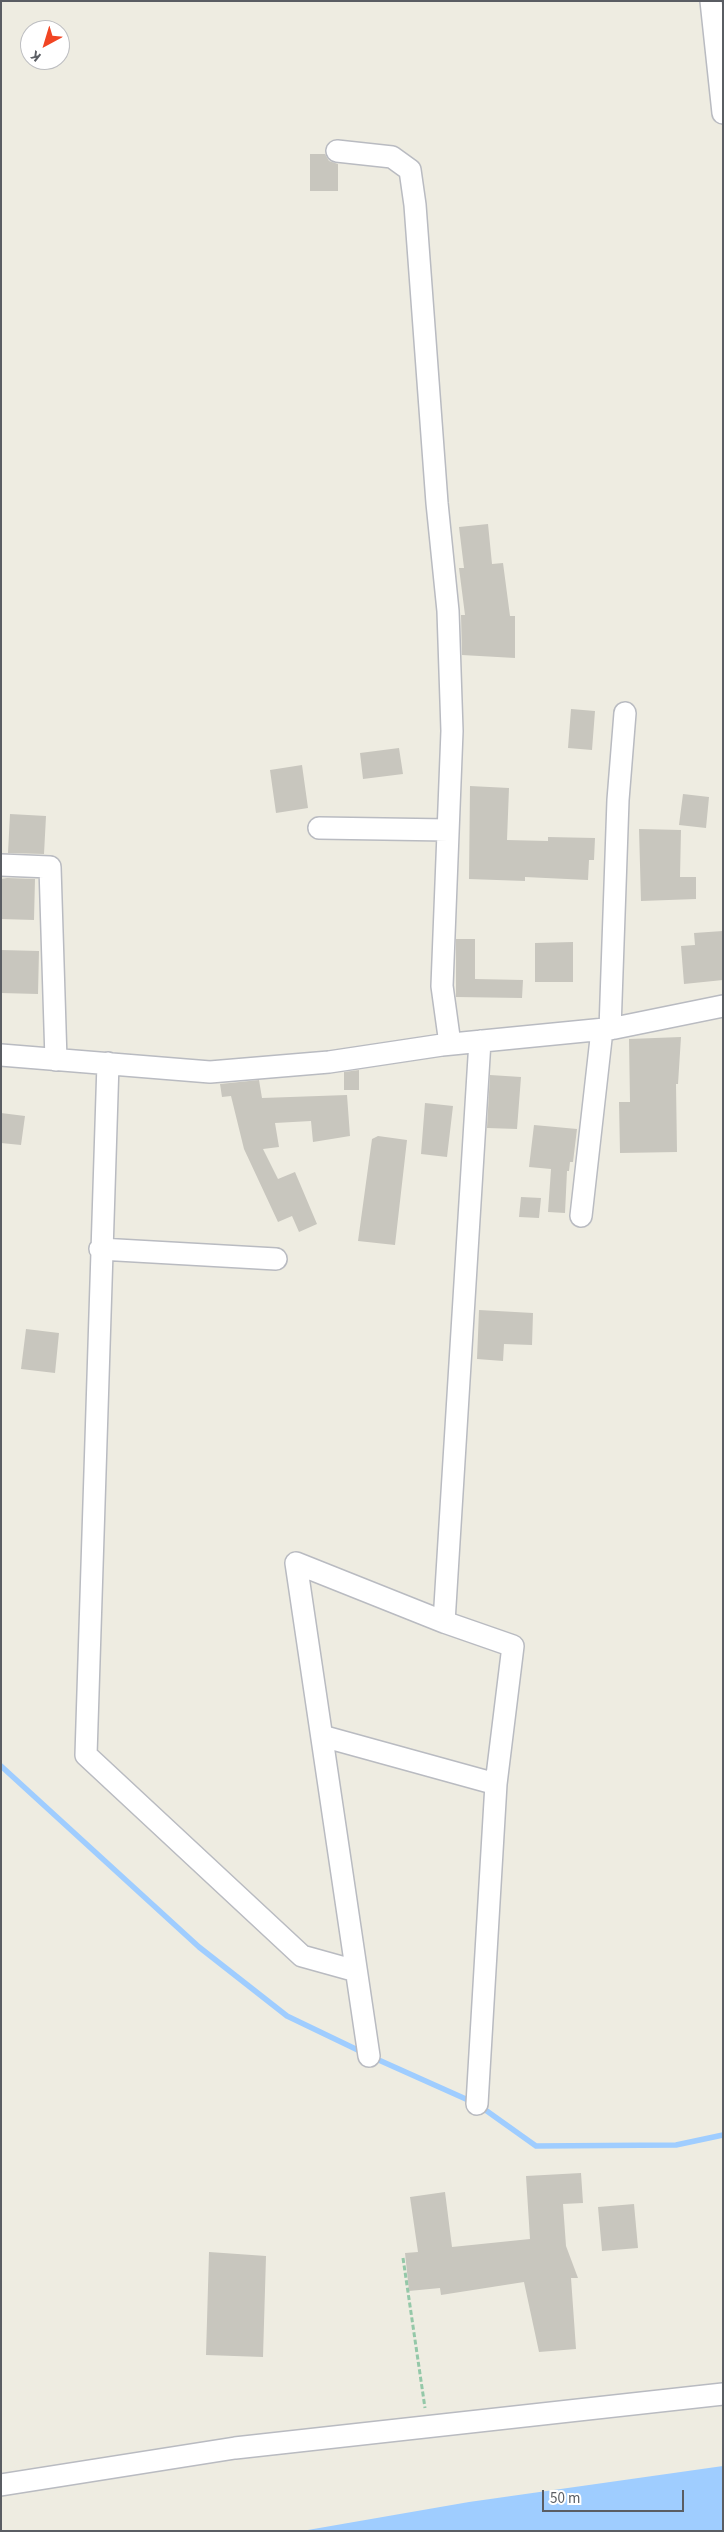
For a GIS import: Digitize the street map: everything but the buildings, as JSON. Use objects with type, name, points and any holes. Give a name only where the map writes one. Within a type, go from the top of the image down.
[{"type":"street","points":[[711,1],[723,113]]},
{"type":"street","points":[[337,151],[392,157],[410,170],[415,206],[436,503],[448,611],[452,731],[442,986],[450,1044]]},
{"type":"street","points":[[580,1216],[606,1029],[618,800],[625,713]]},
{"type":"street","points":[[319,828],[448,830]]},
{"type":"street","points":[[1,865],[50,867],[56,1060]]},
{"type":"street","points":[[1,1055],[210,1072],[329,1062],[450,1044],[606,1029],[723,1006]]},
{"type":"street","points":[[444,1622],[480,1041]]},
{"type":"street","points":[[108,1063],[100,1249],[86,1755],[302,1956],[356,1971]]},
{"type":"street","points":[[100,1249],[276,1259]]},
{"type":"street","points":[[369,2056],[296,1563],[444,1622],[512,1646],[496,1784],[477,2104]]},
{"type":"street","points":[[322,1736],[496,1784]]},
{"type":"street","points":[[1,2485],[235,2448],[723,2394]]},
{"type":"path","points":[[403,2258],[428,2426]]},
{"type":"water","points":[[723,2466],[723,2531],[302,2531],[469,2502]]},
{"type":"waterway","points":[[1,1766],[199,1947],[287,2016],[364,2053]]},
{"type":"waterway","points":[[372,2057],[477,2104],[536,2146],[676,2145],[723,2135]]}]
